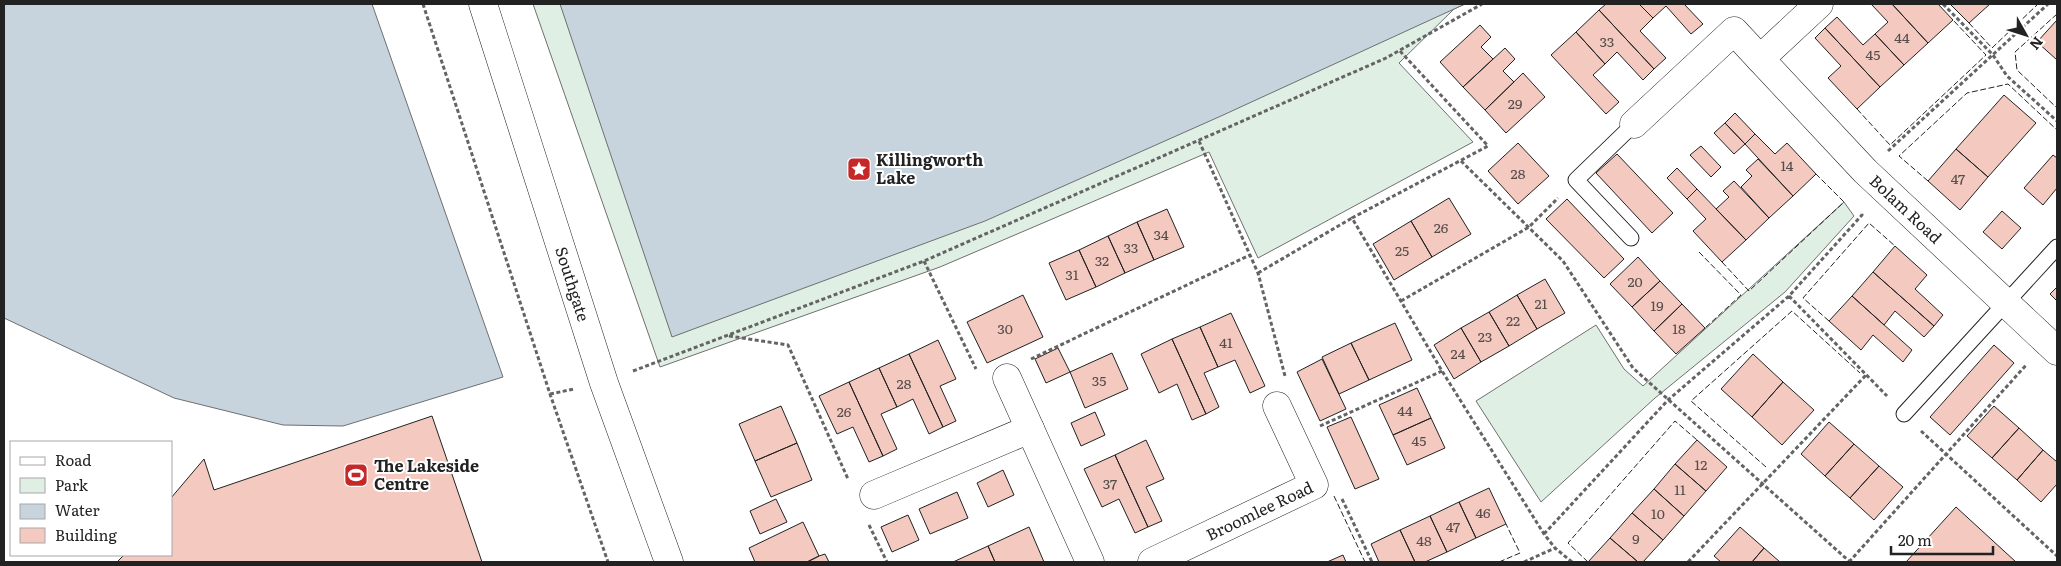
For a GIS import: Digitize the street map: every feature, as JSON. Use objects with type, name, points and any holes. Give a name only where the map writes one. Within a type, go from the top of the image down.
[{"type":"street","name":"Southgate","points":[[483,4],[604,383],[669,562]]},
{"type":"street","points":[[1760,59],[1819,4]]},
{"type":"street","name":"Bolam Road","points":[[1634,124],[1734,31],[1865,171],[2052,346]]},
{"type":"street","points":[[1007,378],[1090,562]]},
{"type":"street","name":"Broomlee Road","points":[[1152,562],[1314,486],[1277,406]]},
{"type":"street","points":[[864,499],[1030,429]]},
{"type":"lane","points":[[1631,238],[1576,180],[1634,124]]},
{"type":"lane","points":[[1904,414],[2057,247]]},
{"type":"path","points":[[423,4],[550,394],[608,562]]},
{"type":"path","points":[[695,349],[924,261],[1400,50],[1482,4]]},
{"type":"path","points":[[1943,4],[1993,55],[2007,76],[2057,121]]},
{"type":"path","points":[[1544,534],[1668,400],[1789,296],[1862,215],[1865,171],[2048,4]]},
{"type":"path","points":[[1258,273],[1352,218],[1488,146],[1400,50]]},
{"type":"path","points":[[1030,359],[1250,255],[1199,140]]},
{"type":"path","points":[[1461,161],[1563,261],[1633,368],[1762,482],[1848,562],[1945,455],[2052,346]]},
{"type":"path","points":[[1401,300],[1529,227],[1576,180]]},
{"type":"path","points":[[1352,218],[1442,371],[1544,534],[1554,548],[1572,562]]},
{"type":"path","points":[[924,261],[978,373]]},
{"type":"path","points":[[1789,296],[1945,455],[2057,556]]},
{"type":"path","points":[[728,336],[788,345],[864,499],[887,562]]},
{"type":"path","points":[[1292,439],[1442,371]]},
{"type":"path","points":[[1688,562],[1762,482],[1867,374]]},
{"type":"path","points":[[1524,562],[1554,548]]},
{"type":"green space","name":"Killingworth Lake","points":[[533,4],[1465,4],[1454,9],[1399,63],[1473,142],[1258,258],[1209,152],[940,267],[660,367]]},
{"type":"green space","points":[[1844,202],[1854,216],[1785,292],[1655,398],[1541,502],[1476,401],[1596,325],[1624,369],[1643,386]]},
{"type":"water","points":[[4,4],[372,4],[503,377],[343,426],[283,425],[174,398],[4,318]]},
{"type":"water","name":"Killingworth Lake","points":[[560,4],[1465,4],[1221,116],[985,221],[672,337]]},
{"type":"building","points":[[1606,4],[1639,4],[1653,18],[1640,31],[1666,58],[1654,69],[1599,10]]},
{"type":"building","points":[[1639,4],[1684,4],[1703,24],[1691,34],[1666,6],[1653,18]]},
{"type":"building","points":[[1871,4],[1892,4],[1928,43],[1904,65],[1875,34],[1888,22]]},
{"type":"building","points":[[1892,4],[1938,4],[1953,20],[1928,43]]},
{"type":"building","points":[[1950,4],[1990,4],[1969,23]]},
{"type":"building","points":[[1599,10],[1654,69],[1643,80],[1617,52],[1605,64],[1576,32]]},
{"type":"building","points":[[1837,17],[1863,45],[1875,34],[1904,65],[1880,87],[1825,28]]},
{"type":"building","points":[[2057,20],[2057,60],[2037,42]]},
{"type":"building","points":[[1480,25],[1491,37],[1481,47],[1493,59],[1463,87],[1440,62]]},
{"type":"building","points":[[1825,28],[1880,87],[1857,109],[1828,78],[1841,66],[1815,38]]},
{"type":"building","points":[[1576,32],[1605,64],[1593,75],[1619,102],[1606,114],[1551,55]]},
{"type":"building","points":[[1505,48],[1515,59],[1503,71],[1514,82],[1485,110],[1463,87]]},
{"type":"building","points":[[1523,73],[1545,97],[1506,133],[1485,110]]},
{"type":"building","points":[[2004,95],[2036,123],[1988,177],[1956,149]]},
{"type":"building","points":[[1735,113],[1755,134],[1745,144],[1725,123]]},
{"type":"building","points":[[1725,123],[1745,144],[1734,154],[1714,133]]},
{"type":"building","points":[[1755,134],[1775,154],[1787,143],[1816,174],[1793,196],[1745,144]]},
{"type":"building","points":[[1518,143],[1549,176],[1518,204],[1488,171]]},
{"type":"building","points":[[1701,146],[1721,167],[1711,177],[1690,155]]},
{"type":"building","points":[[1956,149],[1988,177],[1960,210],[1928,181]]},
{"type":"building","points":[[1617,154],[1673,213],[1652,233],[1596,173]]},
{"type":"building","points":[[2053,155],[2057,158],[2057,188],[2043,205],[2024,188]]},
{"type":"building","points":[[1758,159],[1793,196],[1769,218],[1741,187],[1752,176],[1746,170]]},
{"type":"building","points":[[1677,168],[1697,189],[1687,199],[1667,178]]},
{"type":"building","points":[[1734,181],[1769,218],[1746,240],[1716,209],[1729,197],[1723,191]]},
{"type":"building","points":[[1697,189],[1746,240],[1722,262],[1693,231],[1706,219],[1687,199]]},
{"type":"building","points":[[1449,198],[1471,234],[1432,257],[1411,221]]},
{"type":"building","points":[[1567,199],[1624,259],[1604,278],[1546,219]]},
{"type":"building","points":[[1167,209],[1184,247],[1154,260],[1137,222]]},
{"type":"building","points":[[2002,211],[2021,228],[2002,249],[1983,232]]},
{"type":"building","points":[[1411,221],[1432,257],[1394,280],[1373,244]]},
{"type":"building","points":[[1137,222],[1154,260],[1125,273],[1108,236]]},
{"type":"building","points":[[1108,236],[1125,273],[1096,287],[1079,250]]},
{"type":"building","points":[[1895,246],[1927,275],[1915,289],[1943,315],[1934,326],[1873,272]]},
{"type":"building","points":[[1079,250],[1096,287],[1066,300],[1049,263]]},
{"type":"building","points":[[1638,257],[1660,281],[1632,307],[1610,284]]},
{"type":"building","points":[[1873,272],[1934,326],[1924,337],[1895,311],[1884,325],[1852,296]]},
{"type":"building","points":[[1545,279],[1565,313],[1537,329],[1517,295]]},
{"type":"building","points":[[1660,281],[1682,304],[1654,331],[1632,307]]},
{"type":"building","points":[[2057,287],[2057,301],[2050,294]]},
{"type":"building","points":[[1023,295],[1043,337],[987,363],[967,322]]},
{"type":"building","points":[[1517,295],[1537,329],[1509,346],[1489,312]]},
{"type":"building","points":[[1852,296],[1912,350],[1903,362],[1873,335],[1861,350],[1829,321]]},
{"type":"building","points":[[1682,304],[1705,328],[1676,354],[1654,331]]},
{"type":"building","points":[[1489,312],[1509,346],[1481,362],[1461,328]]},
{"type":"building","points":[[1231,313],[1265,386],[1250,393],[1235,360],[1218,367],[1200,327]]},
{"type":"building","points":[[1395,323],[1412,360],[1369,380],[1351,343]]},
{"type":"building","points":[[1200,327],[1218,367],[1204,373],[1219,407],[1206,414],[1172,339]]},
{"type":"building","points":[[1461,328],[1481,362],[1454,379],[1434,345]]},
{"type":"building","points":[[1172,339],[1206,414],[1192,420],[1177,384],[1159,393],[1141,354]]},
{"type":"building","points":[[938,340],[956,379],[940,386],[956,421],[943,427],[909,354]]},
{"type":"building","points":[[1351,343],[1369,380],[1339,394],[1322,357]]},
{"type":"building","points":[[1994,345],[2014,363],[1950,435],[1930,417]]},
{"type":"building","points":[[1058,348],[1070,372],[1046,383],[1035,359]]},
{"type":"building","points":[[1112,353],[1128,389],[1085,408],[1070,372]]},
{"type":"building","points":[[909,354],[943,427],[929,434],[913,399],[897,407],[879,368]]},
{"type":"building","points":[[1753,354],[1783,382],[1752,417],[1721,389]]},
{"type":"building","points":[[1322,359],[1346,409],[1320,421],[1297,372]]},
{"type":"building","points":[[879,368],[897,407],[881,414],[897,449],[883,456],[849,382]]},
{"type":"building","points":[[849,382],[883,456],[869,462],[853,427],[837,434],[819,396]]},
{"type":"building","points":[[1783,382],[1814,410],[1782,445],[1752,417]]},
{"type":"building","points":[[1417,388],[1431,418],[1393,435],[1379,405]]},
{"type":"building","points":[[781,406],[797,443],[755,461],[739,424]]},
{"type":"building","points":[[1994,406],[2019,428],[1992,458],[1967,436]]},
{"type":"building","points":[[1095,412],[1105,435],[1081,446],[1071,423]]},
{"type":"building","name":"The Lakeside Centre","points":[[432,416],[482,562],[117,562],[123,556],[172,556],[172,497],[204,459],[214,490]]},
{"type":"building","points":[[1351,417],[1379,479],[1355,489],[1327,427]]},
{"type":"building","points":[[1431,418],[1445,448],[1407,465],[1393,435]]},
{"type":"building","points":[[1829,422],[1854,444],[1825,476],[1801,454]]},
{"type":"building","points":[[2019,428],[2043,450],[2017,480],[1992,458]]},
{"type":"building","points":[[1146,440],[1164,479],[1146,487],[1162,521],[1148,527],[1115,455]]},
{"type":"building","points":[[1697,440],[1727,467],[1706,491],[1675,464]]},
{"type":"building","points":[[797,443],[812,480],[771,497],[755,461]]},
{"type":"building","points":[[1854,444],[1879,466],[1850,498],[1825,476]]},
{"type":"building","points":[[2043,450],[2057,462],[2057,484],[2041,502],[2017,480]]},
{"type":"building","points":[[1115,455],[1148,527],[1135,533],[1119,499],[1102,507],[1084,469]]},
{"type":"building","points":[[1675,464],[1706,491],[1684,516],[1654,489]]},
{"type":"building","points":[[1879,466],[1903,487],[1874,520],[1850,498]]},
{"type":"building","points":[[1003,470],[1014,495],[988,507],[977,483]]},
{"type":"building","points":[[1489,488],[1506,524],[1476,538],[1459,502]]},
{"type":"building","points":[[1654,489],[1684,516],[1663,540],[1632,513]]},
{"type":"building","points":[[957,492],[968,518],[930,534],[919,509]]},
{"type":"building","points":[[776,499],[787,522],[760,534],[750,511]]},
{"type":"building","points":[[1459,502],[1476,538],[1447,552],[1430,516]]},
{"type":"building","points":[[1956,507],[2016,562],[1906,562]]},
{"type":"building","points":[[1632,513],[1663,540],[1643,562],[1638,562],[1610,538]]},
{"type":"building","points":[[908,515],[919,540],[892,552],[881,527]]},
{"type":"building","points":[[1430,516],[1447,552],[1425,562],[1415,562],[1400,530]]},
{"type":"building","points":[[803,522],[819,556],[807,562],[755,562],[749,548]]},
{"type":"building","points":[[1029,527],[1044,562],[995,562],[988,546]]},
{"type":"building","points":[[1740,527],[1764,548],[1752,562],[1721,562],[1714,556]]},
{"type":"building","points":[[1400,530],[1415,562],[1379,562],[1371,544]]},
{"type":"building","points":[[1610,538],[1638,562],[1588,562]]},
{"type":"building","points":[[988,546],[995,562],[953,562]]},
{"type":"building","points":[[1764,548],[1780,562],[1752,562]]},
{"type":"building","points":[[825,554],[829,562],[807,562],[819,556]]},
{"type":"building","points":[[1343,555],[1346,562],[1327,562]]},
{"type":"fence","points":[[1969,23],[1992,48],[2038,4]]},
{"type":"fence","points":[[2057,14],[2015,52],[2017,70],[2057,108]]},
{"type":"fence","points":[[1857,109],[1890,145],[1986,55],[1953,20]]},
{"type":"fence","points":[[1928,181],[1899,156],[1967,93],[2008,84],[2057,130]]},
{"type":"fence","points":[[1722,262],[1749,291],[1844,202],[1816,174]]},
{"type":"fence","points":[[1829,321],[1803,298],[1869,223],[1895,246]]},
{"type":"fence","points":[[1699,252],[1741,295],[1705,328]]},
{"type":"fence","points":[[1766,467],[1691,401],[1792,311],[1860,373]]},
{"type":"fence","points":[[1588,562],[1568,543],[1675,421],[1697,440]]},
{"type":"fence","points":[[1334,496],[1365,562]]},
{"type":"fence","points":[[1499,562],[1520,553],[1506,524]]},
{"type":"place","name":"Killingworth Lake","points":[[859,169]]},
{"type":"place","name":"The Lakeside Centre","points":[[356,475]]}]
